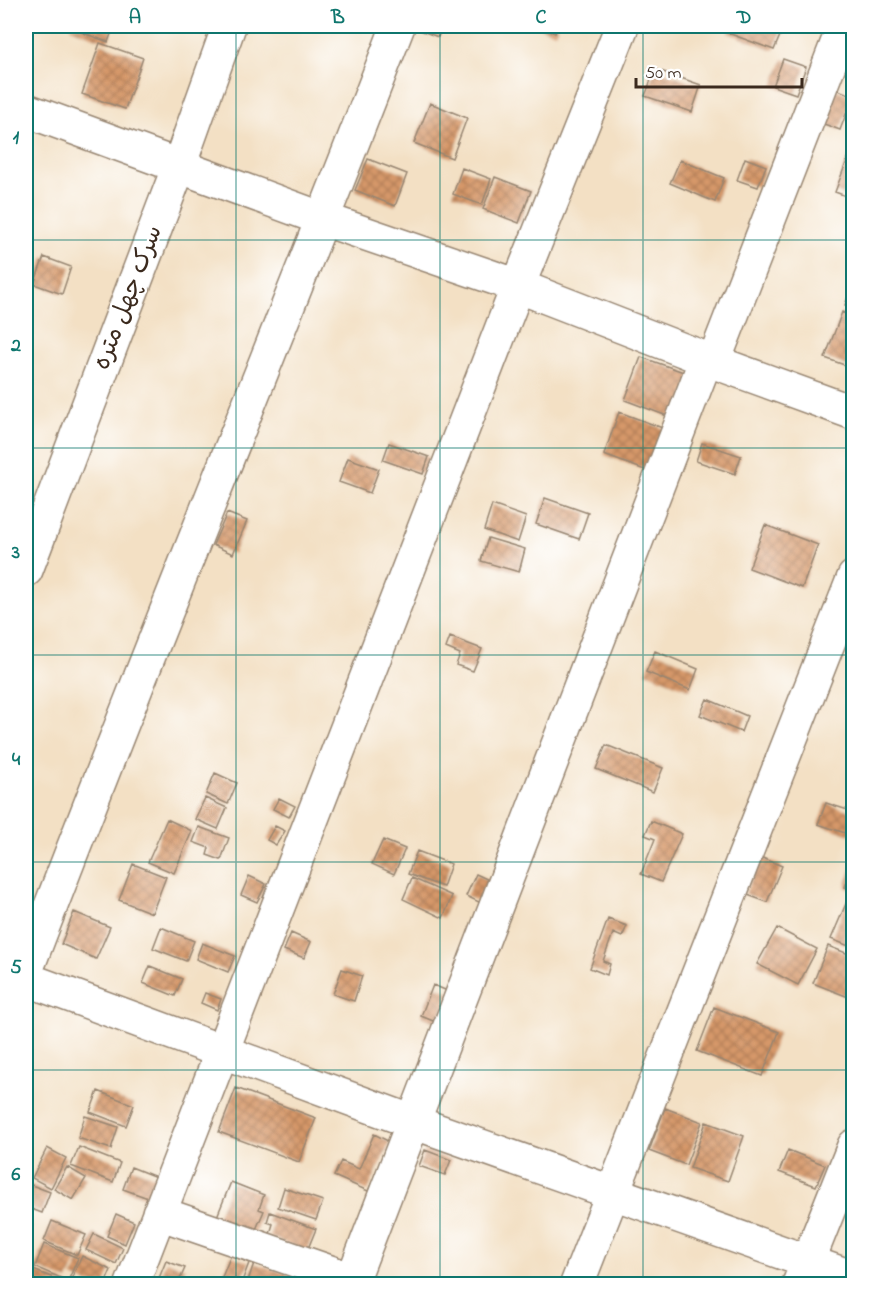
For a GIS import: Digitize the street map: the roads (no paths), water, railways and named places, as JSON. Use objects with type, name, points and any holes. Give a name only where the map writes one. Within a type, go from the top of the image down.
[{"type":"street","name":"سرک چهل متره","points":[[26,570],[179,166],[229,26]]},
{"type":"street","points":[[26,971],[107,757],[398,26]]},
{"type":"street","points":[[132,1284],[518,286],[622,26]]},
{"type":"street","points":[[159,1213],[352,1282],[710,361],[844,26]]},
{"type":"street","points":[[26,110],[323,219],[518,286],[710,361],[854,413]]},
{"type":"street","points":[[577,1284],[854,577]]},
{"type":"street","points":[[26,979],[413,1122],[612,1192],[804,1273],[854,1278]]},
{"type":"street","points":[[804,1273],[854,1146]]}]
